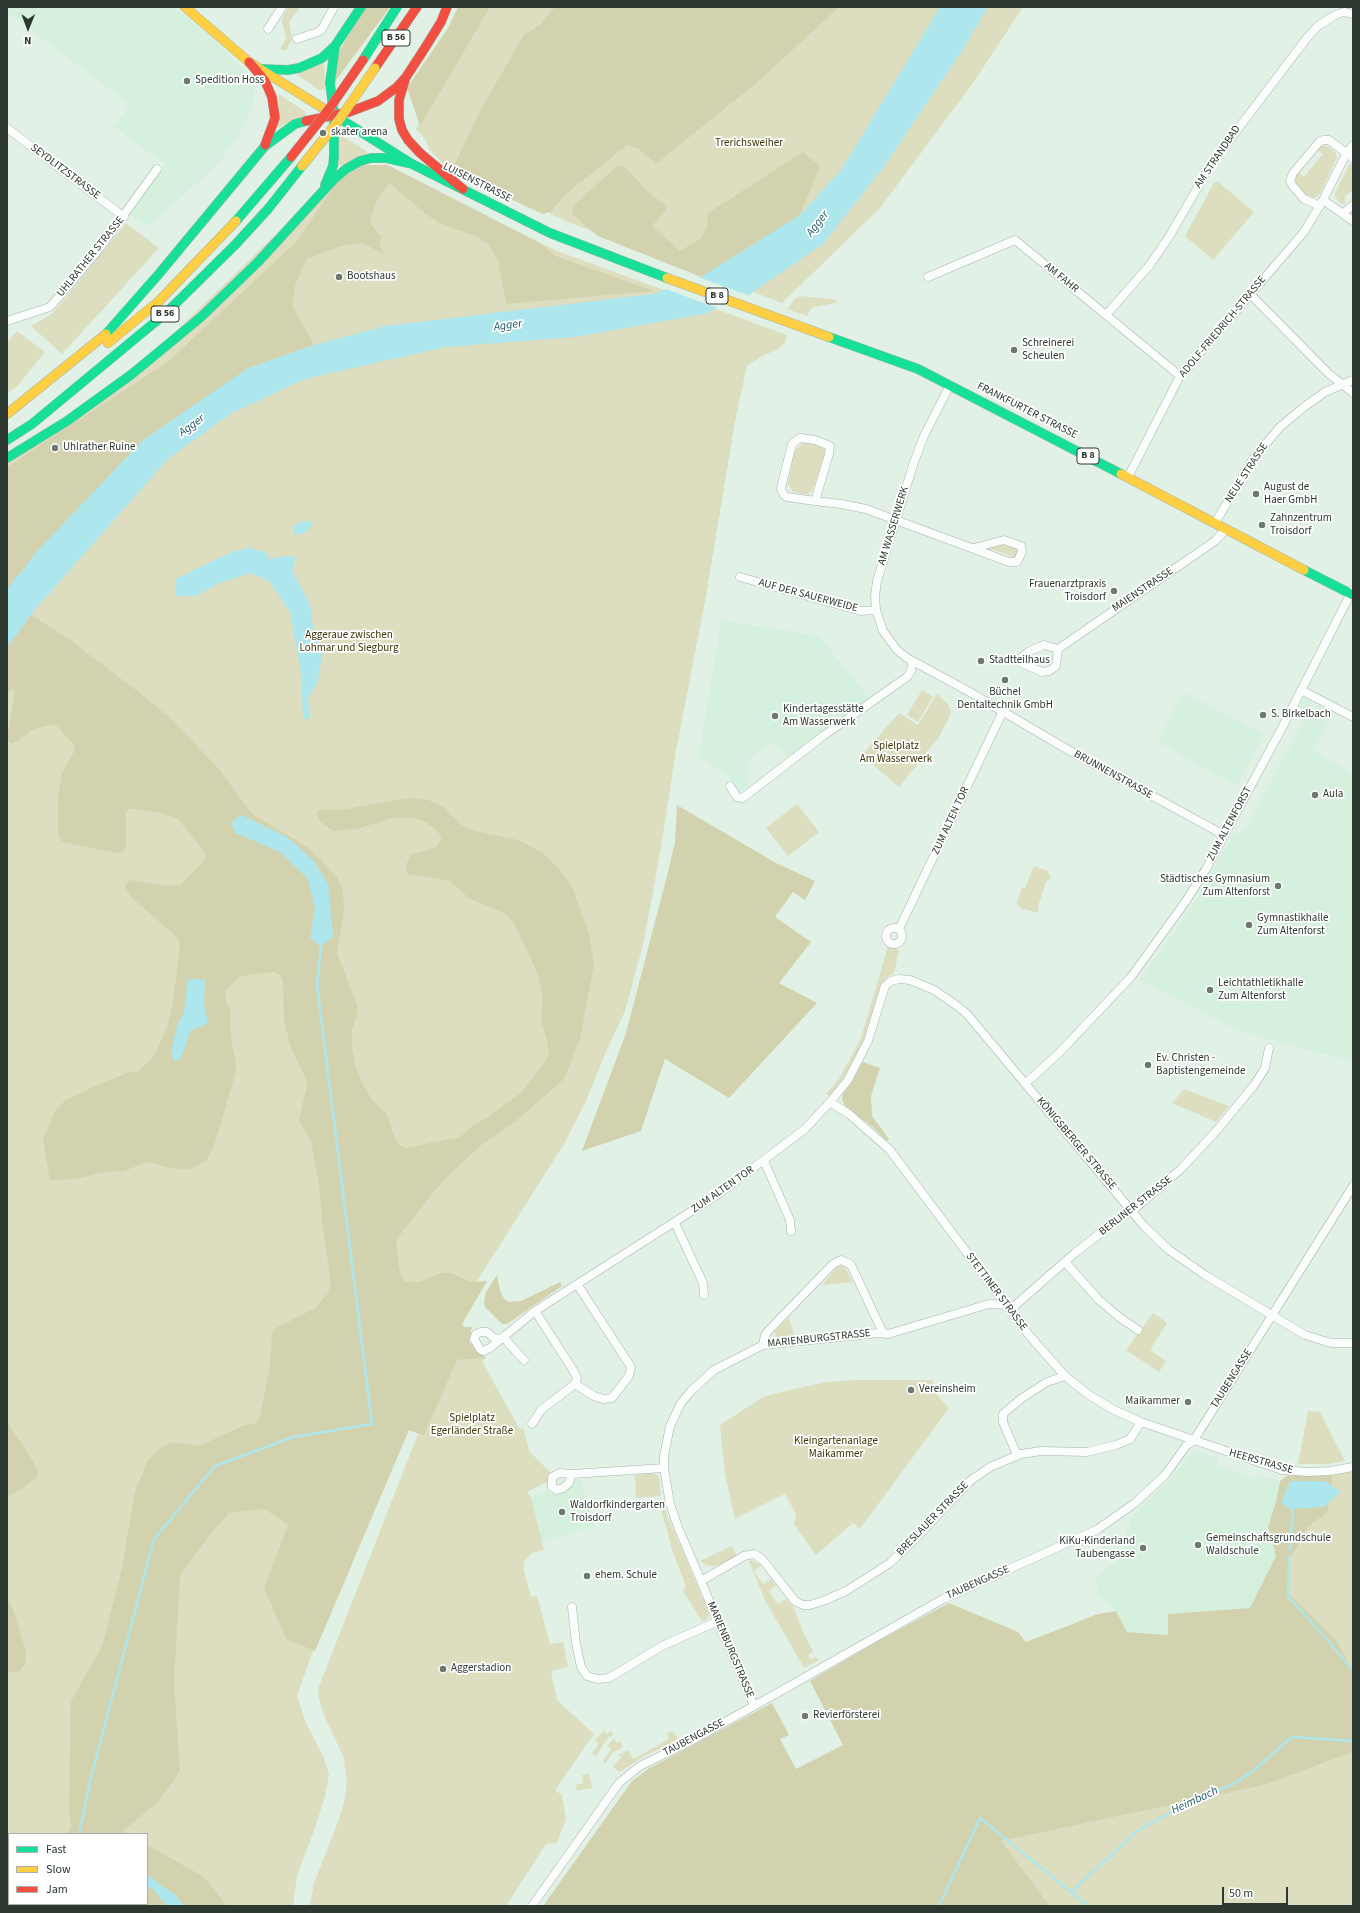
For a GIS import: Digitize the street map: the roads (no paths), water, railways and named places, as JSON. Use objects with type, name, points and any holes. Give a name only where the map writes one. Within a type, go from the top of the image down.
[{"type":"main road","name":"LUISENSTRASSE","points":[[185,7],[248,62],[262,69],[412,164],[550,233],[789,322]]},
{"type":"main road","points":[[262,69],[288,70],[299,68],[322,58],[336,46],[361,7]]},
{"type":"main road","name":"B 56","points":[[75,371],[159,301],[223,236],[291,157],[329,109],[397,7]]},
{"type":"main road","name":"B 56","points":[[7,440],[32,424],[61,401],[166,313],[235,245],[268,209],[339,120],[417,7]]},
{"type":"main road","points":[[7,414],[108,332],[158,276],[265,146],[295,124],[318,117],[349,112],[378,101],[397,87],[406,77],[441,22],[447,7]]},
{"type":"main road","points":[[319,196],[333,166],[334,115],[330,83],[331,67],[336,46]]},
{"type":"main road","points":[[248,62],[265,81],[272,97],[275,118],[265,146]]},
{"type":"main road","points":[[406,77],[399,100],[399,119],[402,130],[408,140],[420,153],[463,189]]},
{"type":"main road","points":[[7,458],[67,421],[132,374],[201,317],[258,262],[340,174],[360,161],[371,158],[386,158],[412,164]]},
{"type":"main road","name":"FRANKFURTER STRASSE","points":[[789,322],[909,365],[1352,593]]},
{"type":"main road","points":[[7,421],[51,391]]},
{"type":"street","points":[[268,29],[282,7]]},
{"type":"street","points":[[297,39],[318,32],[322,29],[334,7]]},
{"type":"street","name":"AM STRANDBAD","points":[[1106,314],[1156,256],[1169,237],[1210,166],[1306,39],[1318,26],[1337,14],[1344,12],[1353,14]]},
{"type":"street","name":"SEYDLITZSTRASSE","points":[[7,128],[124,217]]},
{"type":"street","points":[[1350,156],[1329,140],[1324,140],[1320,142],[1291,177],[1292,185],[1304,199],[1322,203],[1343,213],[1353,221]]},
{"type":"street","name":"ADOLF-FRIEDRICH-STRASSE","points":[[1128,477],[1180,376],[1294,245],[1322,203],[1350,156],[1353,145]]},
{"type":"street","name":"UHLRATHER STRASSE","points":[[7,321],[50,307],[124,217],[138,194],[157,169]]},
{"type":"street","points":[[1343,213],[1353,205]]},
{"type":"street","name":"AM FAHR","points":[[928,277],[1014,240],[1180,376]]},
{"type":"street","points":[[1250,294],[1340,384],[1353,393]]},
{"type":"street","name":"NEUE STRASSE","points":[[1215,523],[1253,459],[1280,427],[1304,407],[1340,384],[1353,380]]},
{"type":"street","name":"AM WASSERWERK","points":[[950,385],[922,441],[896,519],[878,581],[875,596],[876,610],[879,624],[897,650],[912,661],[1003,712]]},
{"type":"street","points":[[815,501],[830,446],[815,440],[800,438],[792,444],[781,489],[782,493],[787,497],[866,509],[1014,563],[1020,560],[1022,549],[1021,546],[1015,542],[1004,540],[974,548]]},
{"type":"street","name":"MAIENSTRASSE","points":[[1058,649],[1215,541],[1226,529]]},
{"type":"street","name":"AUF DER SAUERWEIDE","points":[[740,577],[861,611],[876,610]]},
{"type":"street","name":"ZUM ALTENFORST","points":[[1026,1083],[1059,1053],[1131,977],[1186,901],[1224,835],[1352,593]]},
{"type":"street","points":[[1044,645],[1058,649],[1056,666],[1049,671],[1042,672],[1017,661],[1028,652],[1044,645]]},
{"type":"street","points":[[730,786],[737,797],[744,797],[823,736],[907,677],[911,671],[912,661]]},
{"type":"street","points":[[1301,690],[1353,717]]},
{"type":"street","name":"BRUNNENSTRASSE","points":[[1003,712],[1070,751],[1224,835]]},
{"type":"street","name":"ZUM ALTEN TOR","points":[[899,929],[1003,712]]},
{"type":"street","name":"KÖNIGSBERGER STRASSE","points":[[885,986],[890,981],[905,979],[922,984],[946,997],[967,1014],[1132,1211],[1158,1240],[1187,1264],[1305,1335],[1317,1340],[1332,1343],[1353,1343]]},
{"type":"street","name":"ZUM ALTEN TOR","points":[[524,1360],[502,1338],[535,1311],[675,1223],[764,1161],[805,1129],[848,1080],[864,1050],[885,986]]},
{"type":"street","name":"BERLINER STRASSE","points":[[1009,1307],[1125,1214],[1132,1211],[1181,1169],[1237,1107],[1265,1068],[1268,1048]]},
{"type":"street","name":"STETTINER STRASSE","points":[[830,1102],[848,1114],[889,1149],[1028,1334],[1065,1376],[1089,1395],[1114,1410],[1141,1422],[1194,1440]]},
{"type":"street","points":[[764,1161],[790,1220],[791,1231]]},
{"type":"street","name":"TAUBENGASSE","points":[[532,1906],[619,1783],[640,1766],[754,1706],[943,1598],[1098,1529],[1135,1503],[1166,1475],[1186,1446],[1194,1440],[1353,1186]]},
{"type":"street","points":[[675,1223],[702,1282],[704,1295]]},
{"type":"street","points":[[763,1345],[765,1335],[770,1329],[833,1264],[841,1260],[850,1264],[883,1334]]},
{"type":"street","points":[[1065,1262],[1100,1301],[1138,1330]]},
{"type":"street","points":[[575,1384],[594,1396],[603,1399],[612,1398],[629,1376],[632,1367],[577,1284]]},
{"type":"street","name":"MARIENBURGSTRASSE","points":[[754,1706],[678,1527],[670,1504],[664,1468],[664,1456],[669,1430],[676,1413],[686,1396],[714,1370],[763,1345],[804,1340],[888,1334],[989,1304],[1009,1307]]},
{"type":"street","points":[[532,1424],[541,1410],[575,1384],[577,1378],[535,1311]]},
{"type":"street","points":[[1017,1455],[1003,1422],[1003,1414],[1041,1386],[1053,1379],[1065,1376]]},
{"type":"street","name":"BRESLAUER STRASSE","points":[[701,1581],[744,1556],[754,1554],[762,1559],[795,1601],[803,1605],[810,1605],[823,1601],[846,1591],[890,1563],[920,1534],[970,1481],[990,1467],[1017,1455],[1041,1451],[1093,1451],[1116,1446],[1130,1439],[1141,1422]]},
{"type":"street","name":"HEERSTRASSE","points":[[1194,1440],[1289,1472],[1330,1471],[1353,1467]]},
{"type":"street","points":[[572,1474],[664,1468]]},
{"type":"street","points":[[572,1607],[576,1643],[581,1667],[588,1676],[597,1679],[608,1678],[662,1646],[718,1621]]},
{"type":"water","name":"Agger","points":[[940,7],[988,7],[963,49],[883,168],[823,244],[749,295],[704,314],[575,337],[446,347],[305,379],[232,413],[168,459],[31,614],[7,648],[7,589],[41,547],[143,440],[248,368],[314,345],[385,326],[653,294],[701,277],[800,215],[841,170]]},
{"type":"water","points":[[303,521],[311,522],[311,527],[302,534],[294,534],[294,526]]},
{"type":"water","points":[[250,547],[258,551],[265,551],[269,559],[285,556],[296,557],[292,570],[310,605],[314,632],[323,649],[318,681],[308,698],[310,718],[306,720],[303,716],[301,673],[290,612],[269,581],[251,573],[220,583],[196,596],[175,596],[176,579],[229,553]]},
{"type":"water","points":[[241,815],[287,837],[313,860],[328,884],[333,937],[321,946],[310,938],[315,907],[307,878],[280,852],[235,833],[231,822]]},
{"type":"water","points":[[188,979],[205,979],[204,1004],[208,1023],[190,1031],[181,1058],[174,1062],[171,1051],[177,1026],[184,1012]]},
{"type":"water","points":[[1290,1481],[1324,1481],[1341,1491],[1324,1507],[1293,1509],[1288,1508],[1281,1503]]},
{"type":"water","points":[[148,1876],[175,1895],[185,1906],[167,1906],[154,1890],[148,1887]]},
{"type":"waterway","points":[[79,1833],[90,1781],[154,1539],[215,1466],[293,1437],[372,1424],[317,985],[321,946]]},
{"type":"waterway","name":"Heimbach","points":[[1290,1550],[1293,1509]]},
{"type":"waterway","name":"Heimbach","points":[[1289,1556],[1288,1596],[1353,1671]]},
{"type":"waterway","name":"Heimbach","points":[[1071,1892],[1137,1831],[1184,1805],[1233,1784],[1253,1771],[1292,1737],[1353,1741]]},
{"type":"waterway","points":[[939,1906],[980,1818],[1088,1906]]},
{"type":"place","name":"Spedition Hoss","points":[[187,81]]},
{"type":"place","name":"skater arena","points":[[323,133]]},
{"type":"place","name":"Bootshaus","points":[[339,277]]},
{"type":"place","name":"Schreinerei Scheulen","points":[[1014,350]]},
{"type":"place","name":"Uhlrather Ruine","points":[[55,448]]},
{"type":"place","name":"August de Haer GmbH","points":[[1256,494]]},
{"type":"place","name":"Zahnzentrum Troisdorf","points":[[1262,525]]},
{"type":"place","name":"Frauenarztpraxis Troisdorf","points":[[1114,591]]},
{"type":"place","name":"Stadtteilhaus","points":[[981,661]]},
{"type":"place","name":"Büchel Dentaltechnik GmbH","points":[[1005,680]]},
{"type":"place","name":"S. Birkelbach","points":[[1263,715]]},
{"type":"place","name":"Kindertagesstätte Am Wasserwerk","points":[[775,716]]},
{"type":"place","name":"Aula","points":[[1315,795]]},
{"type":"place","name":"Städtisches Gymnasium Zum Altenforst","points":[[1278,886]]},
{"type":"place","name":"Gymnastikhalle Zum Altenforst","points":[[1249,925]]},
{"type":"place","name":"Leichtathletikhalle Zum Altenforst","points":[[1210,990]]},
{"type":"place","name":"Ev. Christen - Baptistengemeinde","points":[[1148,1065]]},
{"type":"place","name":"Vereinsheim","points":[[911,1390]]},
{"type":"place","name":"Maikammer","points":[[1188,1402]]},
{"type":"place","name":"Waldorfkindergarten Troisdorf","points":[[562,1512]]},
{"type":"place","name":"Gemeinschaftsgrundschule Waldschule","points":[[1198,1545]]},
{"type":"place","name":"KiKu-Kinderland Taubengasse","points":[[1143,1548]]},
{"type":"place","name":"ehem. Schule","points":[[587,1576]]},
{"type":"place","name":"Aggerstadion","points":[[443,1669]]},
{"type":"place","name":"Revierförsterei","points":[[805,1716]]},
{"type":"park label","name":"Trerichsweiher","points":[[749,144]]},
{"type":"park label","name":"Aggeraue zwischen Lohmar und Siegburg","points":[[349,642]]},
{"type":"park label","name":"Spielplatz Am Wasserwerk","points":[[896,753]]},
{"type":"park label","name":"Spielplatz Egerländer Straße","points":[[472,1425]]},
{"type":"park label","name":"Kleingartenanlage Maikammer","points":[[836,1448]]}]
